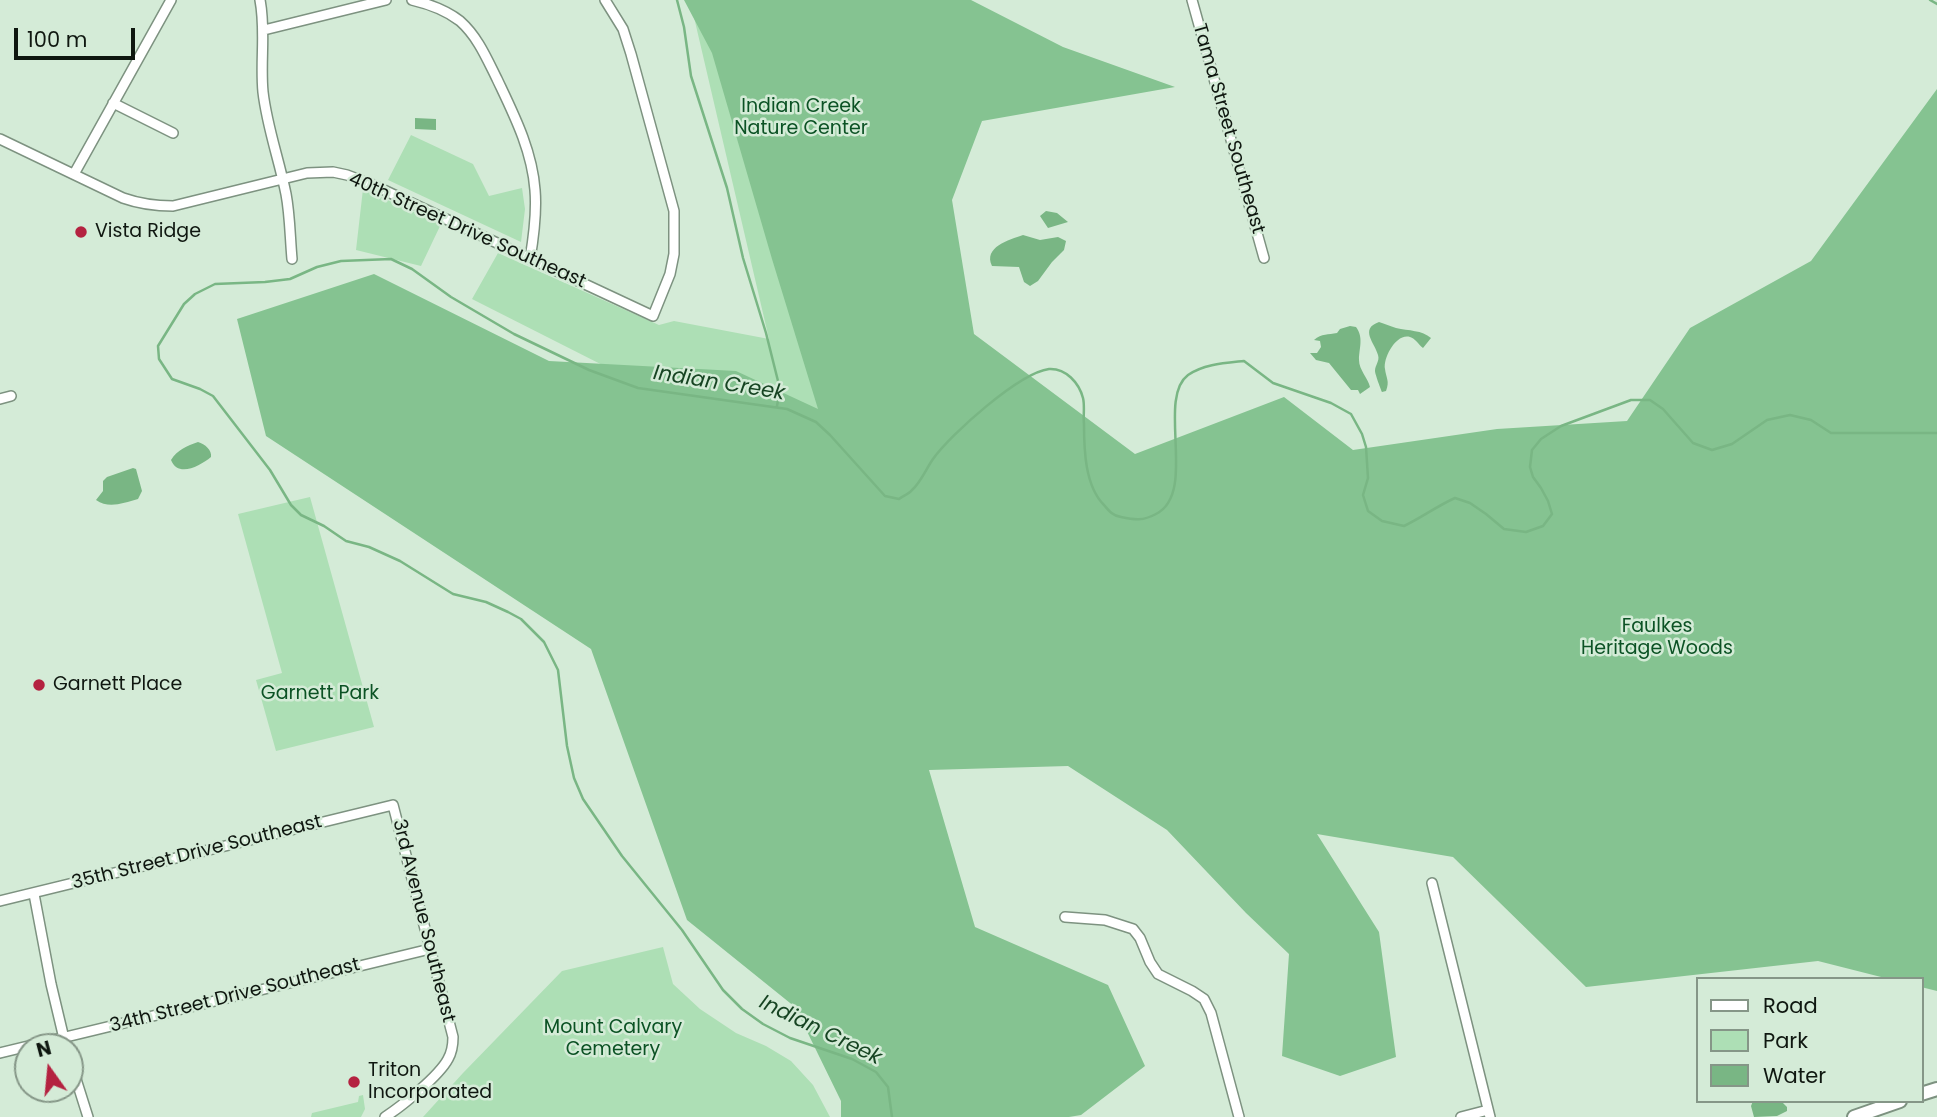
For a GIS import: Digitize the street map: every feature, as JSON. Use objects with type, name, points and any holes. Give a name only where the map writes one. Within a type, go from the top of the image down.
[{"type":"main road","points":[[1854,1117],[1894,1103]]},
{"type":"street","points":[[74,174],[171,0]]},
{"type":"street","points":[[260,0],[264,30],[263,91],[270,132],[287,197],[292,259]]},
{"type":"street","points":[[264,30],[386,0]]},
{"type":"street","points":[[412,0],[443,11],[470,32],[481,48],[514,115],[528,148],[535,187],[535,230],[530,258]]},
{"type":"street","name":"40th Street Drive Southeast","points":[[0,139],[123,198],[158,206],[173,206],[282,178],[320,172],[358,179],[653,316],[674,254],[674,211],[623,29],[605,0]]},
{"type":"street","name":"Tama Street Southeast","points":[[1192,0],[1264,258]]},
{"type":"street","points":[[113,103],[173,133]]},
{"type":"street","points":[[0,399],[11,396]]},
{"type":"street","name":"35th Street Drive Southeast","points":[[0,901],[393,805]]},
{"type":"street","name":"3rd Avenue Southeast","points":[[385,1117],[429,1082],[447,1061],[453,1048],[453,1037],[393,805]]},
{"type":"street","points":[[1432,883],[1489,1114],[1461,1117]]},
{"type":"street","points":[[34,894],[63,1033]]},
{"type":"street","points":[[1065,917],[1105,920],[1133,929],[1158,974],[1204,999],[1211,1013],[1240,1117]]},
{"type":"street","name":"34th Street Drive Southeast","points":[[84,1037],[430,949]]},
{"type":"green space","points":[[684,0],[971,0],[1063,47],[1175,87],[982,121],[952,200],[974,334],[1135,454],[1284,397],[1353,450],[1497,429],[1627,421],[1690,328],[1811,261],[1937,89],[1937,991],[1923,988],[1923,977],[1881,977],[1818,961],[1586,987],[1453,857],[1317,834],[1379,932],[1396,1057],[1340,1076],[1282,1056],[1289,954],[1167,830],[1068,766],[929,770],[975,927],[1108,985],[1145,1066],[1081,1115],[841,1117],[841,1101],[795,1007],[687,920],[591,649],[266,436],[237,319],[374,274],[549,361],[736,371],[818,409],[712,53]]},
{"type":"green space","points":[[690,0],[950,466],[634,381],[472,299],[498,253],[659,325],[674,321],[769,339]]},
{"type":"green space","points":[[411,135],[473,164],[489,196],[522,188],[525,209],[521,242],[388,180]]},
{"type":"green space","points":[[363,189],[441,224],[421,266],[356,250]]},
{"type":"green space","name":"Garnett Park","points":[[310,497],[374,727],[276,751],[256,680],[282,673],[238,514]]},
{"type":"green space","name":"Mount Calvary Cemetery","points":[[663,947],[673,984],[700,1009],[736,1033],[791,1061],[813,1085],[830,1117],[423,1117],[562,971]]},
{"type":"green space","points":[[363,1095],[365,1109],[361,1117],[311,1117],[312,1113],[358,1102],[359,1096]]},
{"type":"water","points":[[415,118],[436,119],[436,130],[415,129]]},
{"type":"water","points":[[1046,211],[1057,213],[1068,222],[1048,228],[1040,216]]},
{"type":"water","points":[[1023,235],[1040,240],[1058,237],[1066,241],[1064,250],[1038,281],[1030,286],[1024,282],[1019,267],[992,266],[990,259],[999,245]]},
{"type":"water","points":[[1379,322],[1419,332],[1431,338],[1423,348],[1410,337],[1395,342],[1386,359],[1388,385],[1386,391],[1382,392],[1375,371],[1378,355],[1369,332],[1373,325]]},
{"type":"water","points":[[1350,326],[1356,327],[1360,335],[1359,364],[1370,387],[1360,394],[1358,390],[1351,390],[1329,363],[1316,360],[1310,353],[1317,353],[1321,347],[1320,341],[1314,340]]},
{"type":"water","points":[[198,442],[208,448],[211,457],[190,469],[174,465],[171,460],[176,454]]},
{"type":"water","points":[[136,469],[142,491],[138,499],[111,505],[96,500],[103,491],[103,481],[107,477]]},
{"type":"water","points":[[1752,1103],[1783,1103],[1787,1111],[1777,1116],[1754,1117]]},
{"type":"waterway","points":[[677,0],[691,76],[727,188],[743,258],[780,389],[777,406]]},
{"type":"waterway","name":"Indian Creek","points":[[1930,0],[1937,4]]},
{"type":"waterway","name":"Indian Creek","points":[[892,1117],[888,1087],[876,1072],[852,1059],[790,1038],[742,1009],[723,990],[682,930],[622,856],[583,799],[574,778],[567,746],[558,670],[544,642],[521,619],[508,612],[486,602],[453,594],[400,561],[369,547],[346,541],[301,515],[213,396],[172,379],[159,359],[158,346],[184,304],[195,294],[215,284],[290,279],[317,267],[341,261],[391,259],[412,269],[451,297],[514,334],[589,370],[638,388],[787,409],[816,422],[885,496],[899,499],[915,487],[942,448],[987,406],[1021,381],[1036,373],[1055,369],[1071,377],[1083,398],[1084,445],[1093,488],[1113,514],[1135,519],[1156,514],[1168,503],[1174,487],[1175,404],[1179,387],[1194,371],[1229,362],[1244,361],[1273,383],[1331,403],[1351,414],[1366,447],[1368,478],[1363,495],[1368,511],[1382,521],[1404,526],[1455,498],[1470,503],[1504,529],[1526,532],[1543,526],[1552,514],[1548,501],[1533,477],[1530,467],[1532,450],[1541,439],[1561,426],[1631,400],[1650,400],[1663,409],[1693,443],[1712,450],[1732,444],[1767,420],[1790,415],[1811,420],[1831,433],[1937,433]]},
{"type":"place","name":"Vista Ridge","points":[[81,232]]},
{"type":"place","name":"Garnett Place","points":[[39,685]]},
{"type":"place","name":"Triton Incorporated","points":[[354,1082]]},
{"type":"park label","name":"Indian Creek Nature Center","points":[[801,118]]},
{"type":"park label","name":"Faulkes Heritage Woods","points":[[1657,638]]}]
